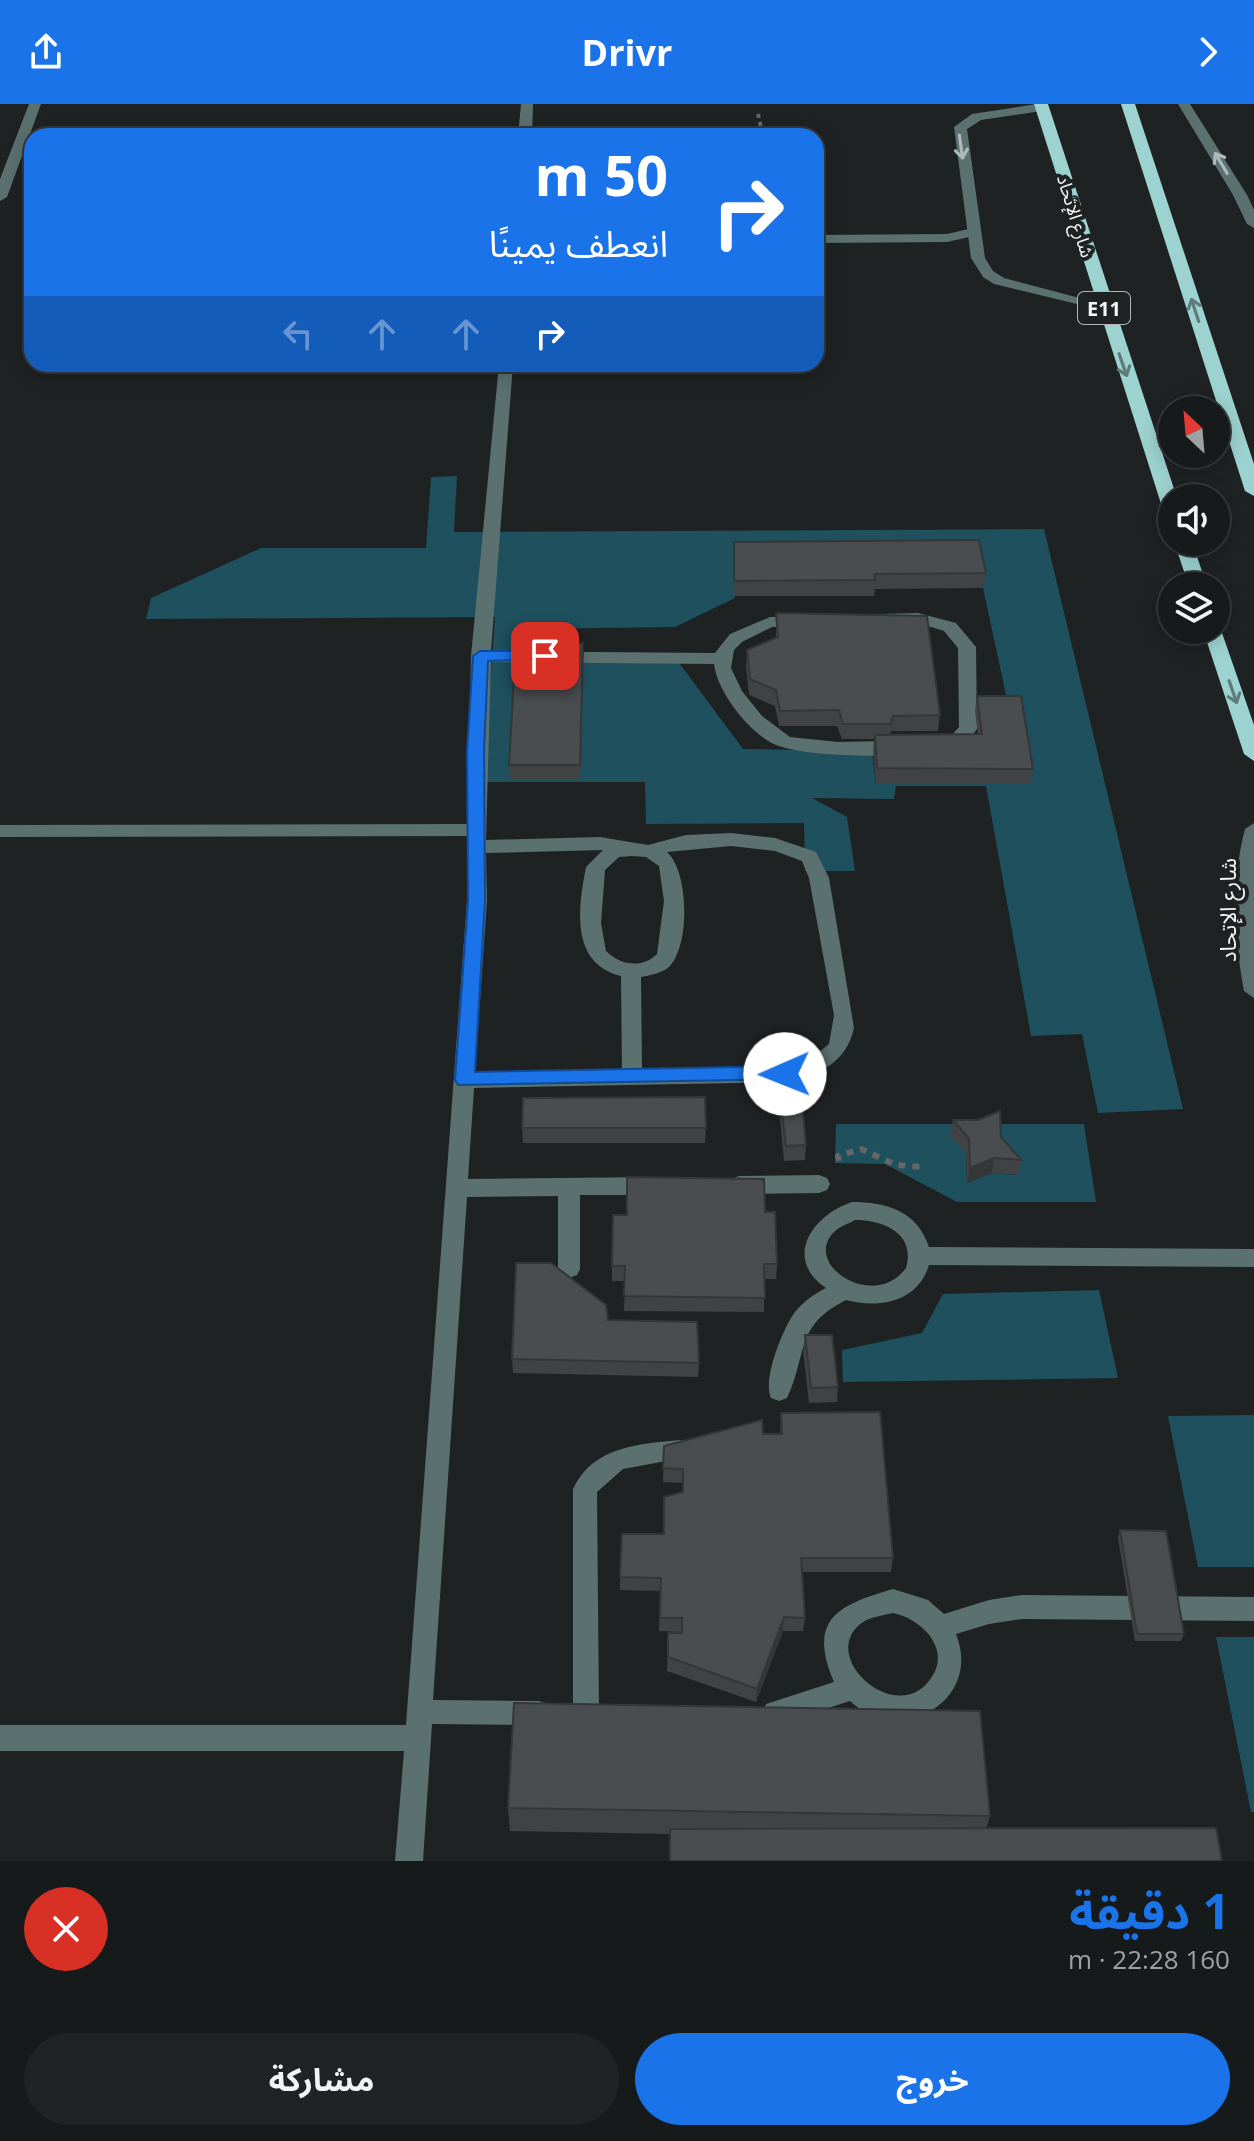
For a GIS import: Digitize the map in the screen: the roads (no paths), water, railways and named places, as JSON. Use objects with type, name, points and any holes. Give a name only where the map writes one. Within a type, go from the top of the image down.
[{"type":"highway","points":[[1128,104],[1254,491]]},
{"type":"highway","name":"شارع الإتحاد","points":[[1042,106],[1163,484]]},
{"type":"highway","points":[[1217,644],[1254,754]]},
{"type":"street","points":[[29,128],[35,104]]},
{"type":"street","points":[[526,128],[527,104]]},
{"type":"street","points":[[1184,104],[1240,195],[1254,224]]},
{"type":"street","points":[[1012,301],[981,266],[973,232],[960,127],[977,117],[1042,106]]},
{"type":"street","points":[[0,197],[24,147]]},
{"type":"street","points":[[824,239],[947,238],[973,232]]},
{"type":"street","points":[[988,274],[1014,287],[1105,309]]},
{"type":"street","points":[[409,1861],[477,900],[475,838],[480,656],[505,372]]},
{"type":"street","points":[[935,620],[961,636],[967,647],[968,729],[957,740],[940,746],[814,746],[785,742],[764,729],[725,683],[721,659],[730,643],[747,630],[770,622],[935,620]]},
{"type":"street","points":[[480,656],[721,659]]},
{"type":"street","name":"شارع الإتحاد","points":[[1254,829],[1247,879],[1247,929],[1254,991]]},
{"type":"street","points":[[0,831],[475,838],[600,843],[650,851],[690,842],[773,842],[809,857],[819,878],[846,1032],[833,1054],[807,1070],[785,1074],[465,1080]]},
{"type":"street","points":[[626,849],[613,852],[596,867],[592,942],[605,962],[631,971],[662,962],[670,952],[673,941],[669,866],[650,851]]},
{"type":"street","points":[[631,971],[632,1076]]},
{"type":"street","points":[[709,1185],[819,1184]]},
{"type":"street","points":[[458,1188],[678,1185]]},
{"type":"street","points":[[569,1187],[569,1269]]},
{"type":"street","points":[[861,1211],[891,1216],[905,1225],[915,1238],[919,1256],[913,1277],[901,1288],[885,1295],[861,1295],[842,1291],[823,1274],[814,1252],[823,1227],[835,1217],[861,1211]]},
{"type":"street","points":[[919,1256],[1254,1258]]},
{"type":"street","points":[[779,1391],[795,1330],[805,1313],[822,1299],[842,1291]]},
{"type":"street","points":[[586,1713],[585,1489],[595,1473],[611,1461],[680,1450]]},
{"type":"street","points":[[893,1601],[920,1609],[940,1627],[949,1648],[948,1670],[938,1690],[919,1703],[895,1708],[871,1702],[851,1689],[836,1666],[835,1641],[846,1618],[856,1611],[867,1604],[893,1601]]},
{"type":"street","points":[[940,1627],[989,1612],[1022,1607],[1254,1609]]},
{"type":"street","points":[[745,1717],[800,1708],[851,1689]]},
{"type":"street","points":[[0,1738],[418,1725],[586,1713],[618,1714]]}]
